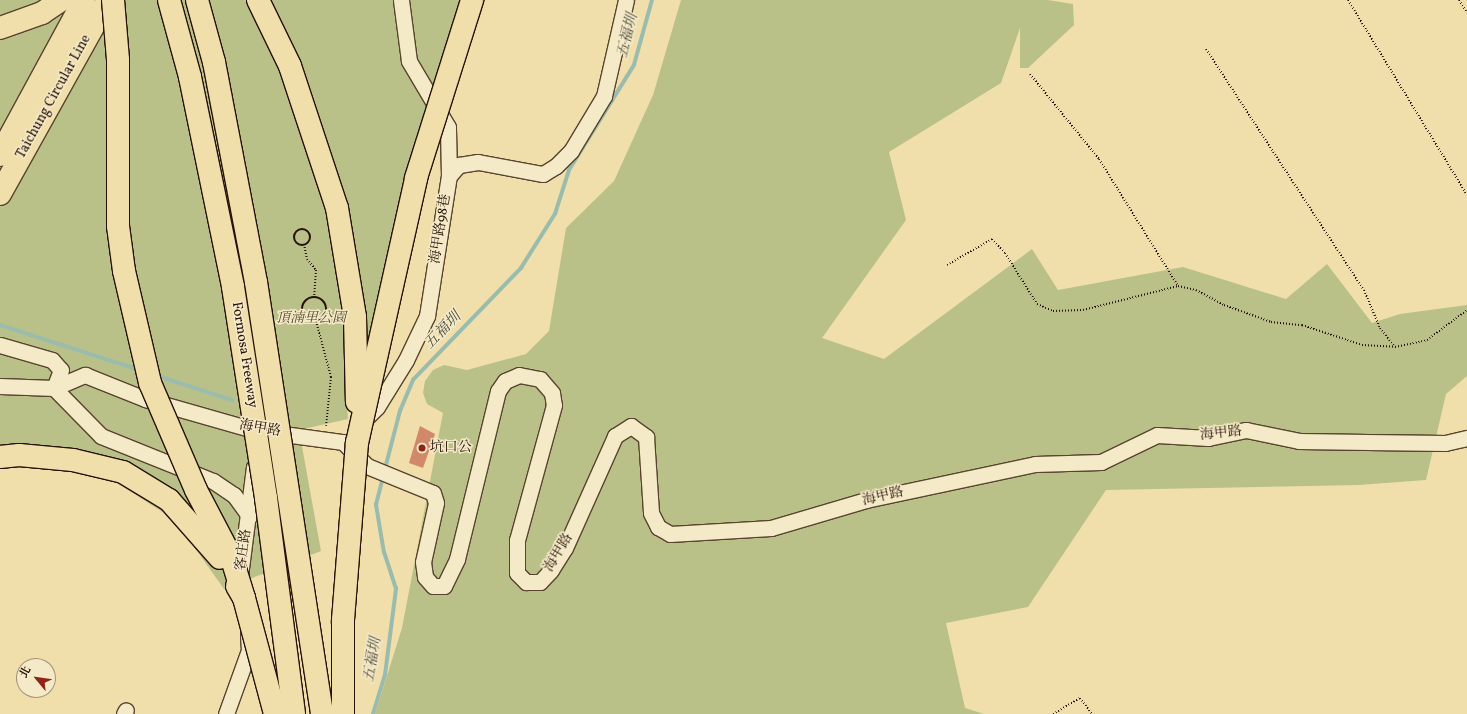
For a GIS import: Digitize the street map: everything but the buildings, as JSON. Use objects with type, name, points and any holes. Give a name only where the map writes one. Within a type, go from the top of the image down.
[{"type":"highway","points":[[0,28],[42,13],[61,0]]},
{"type":"highway","name":"Taichung Circular Line","points":[[0,155],[84,0]]},
{"type":"highway","name":"Taichung Circular Line","points":[[0,194],[108,0]]},
{"type":"highway","points":[[113,0],[118,60],[118,226],[124,271],[150,383],[196,490],[232,559],[275,714]]},
{"type":"highway","name":"Formosa Freeway","points":[[170,0],[190,77],[233,287],[266,498],[294,714]]},
{"type":"highway","name":"Formosa Freeway","points":[[197,0],[214,62],[256,282],[322,714]]},
{"type":"highway","points":[[258,0],[290,66],[337,208],[355,317],[342,620],[343,714]]},
{"type":"highway","points":[[350,442],[416,178],[472,0]]},
{"type":"highway","points":[[0,457],[19,455],[73,460],[123,472],[168,500],[210,543],[244,598]]},
{"type":"street","name":"海甲路98巷","points":[[350,442],[377,406],[406,360],[427,316],[449,176],[448,127],[409,61],[401,0]]},
{"type":"street","points":[[449,176],[459,165],[478,162],[543,174],[556,166],[571,151],[604,96],[626,0]]},
{"type":"street","points":[[0,345],[52,360],[61,370],[54,388],[101,436],[213,481],[234,496],[249,516]]},
{"type":"street","name":"海甲路","points":[[0,386],[54,388],[85,375],[144,399],[254,430],[350,442],[368,466],[425,487],[433,493],[436,503],[423,562],[425,577],[433,586],[444,586],[457,558],[498,391],[505,381],[519,375],[540,379],[552,393],[554,405],[518,540],[517,573],[526,582],[540,582],[551,570],[565,548],[615,436],[631,426],[646,437],[651,513],[658,527],[670,534],[771,528],[866,500],[1035,464],[1102,462],[1157,435],[1208,438],[1246,430],[1298,441],[1445,443],[1467,438]]},
{"type":"street","name":"客庄路","points":[[226,714],[249,650],[239,574],[254,486],[254,430]]},
{"type":"path","points":[[1348,0],[1467,195]]},
{"type":"path","points":[[1458,0],[1467,14]]},
{"type":"path","points":[[1206,49],[1364,290],[1380,328],[1395,347]]},
{"type":"path","points":[[1030,74],[1098,159],[1178,286]]},
{"type":"path","points":[[304,244],[295,241],[296,230],[306,230],[309,235],[304,244],[307,259],[316,270],[314,297]]},
{"type":"path","points":[[947,265],[992,239],[1005,253],[1037,304],[1053,311],[1083,310],[1178,286],[1196,290],[1224,305],[1271,322],[1302,325],[1362,345],[1395,347],[1427,340],[1467,310]]},
{"type":"path","points":[[314,297],[322,299],[326,307],[325,315],[316,321],[303,316],[302,307],[306,300],[314,297]]},
{"type":"path","points":[[316,321],[331,377],[326,439]]},
{"type":"path","points":[[1053,714],[1080,698],[1092,714]]},
{"type":"green space","name":"頂湳里公園","points":[[0,0],[485,0],[413,212],[378,383],[344,371],[348,419],[299,430],[321,551],[224,589],[175,520],[114,481],[45,466],[0,462]]},
{"type":"green space","points":[[681,0],[1048,0],[1073,4],[1074,25],[1028,68],[1020,68],[1020,28],[1001,83],[889,152],[906,220],[822,338],[884,359],[1032,249],[1058,290],[1183,267],[1286,299],[1327,264],[1372,323],[1400,314],[1467,305],[1467,376],[1446,394],[1426,480],[1359,485],[1106,490],[1028,607],[946,623],[965,708],[984,714],[375,714],[402,628],[443,413],[427,404],[423,393],[425,381],[433,370],[444,365],[467,370],[526,354],[549,331],[566,228],[614,181],[653,95]]},
{"type":"waterway","name":"五福圳","points":[[385,469],[400,411],[413,380],[521,268],[555,214],[569,170],[634,65],[652,0]]},
{"type":"waterway","points":[[0,325],[140,370]]},
{"type":"waterway","points":[[155,375],[232,400]]},
{"type":"waterway","name":"五福圳","points":[[373,714],[385,675],[396,589],[384,553],[376,505],[383,477]]},
{"type":"place","name":"坑口公","points":[[422,448]]}]
